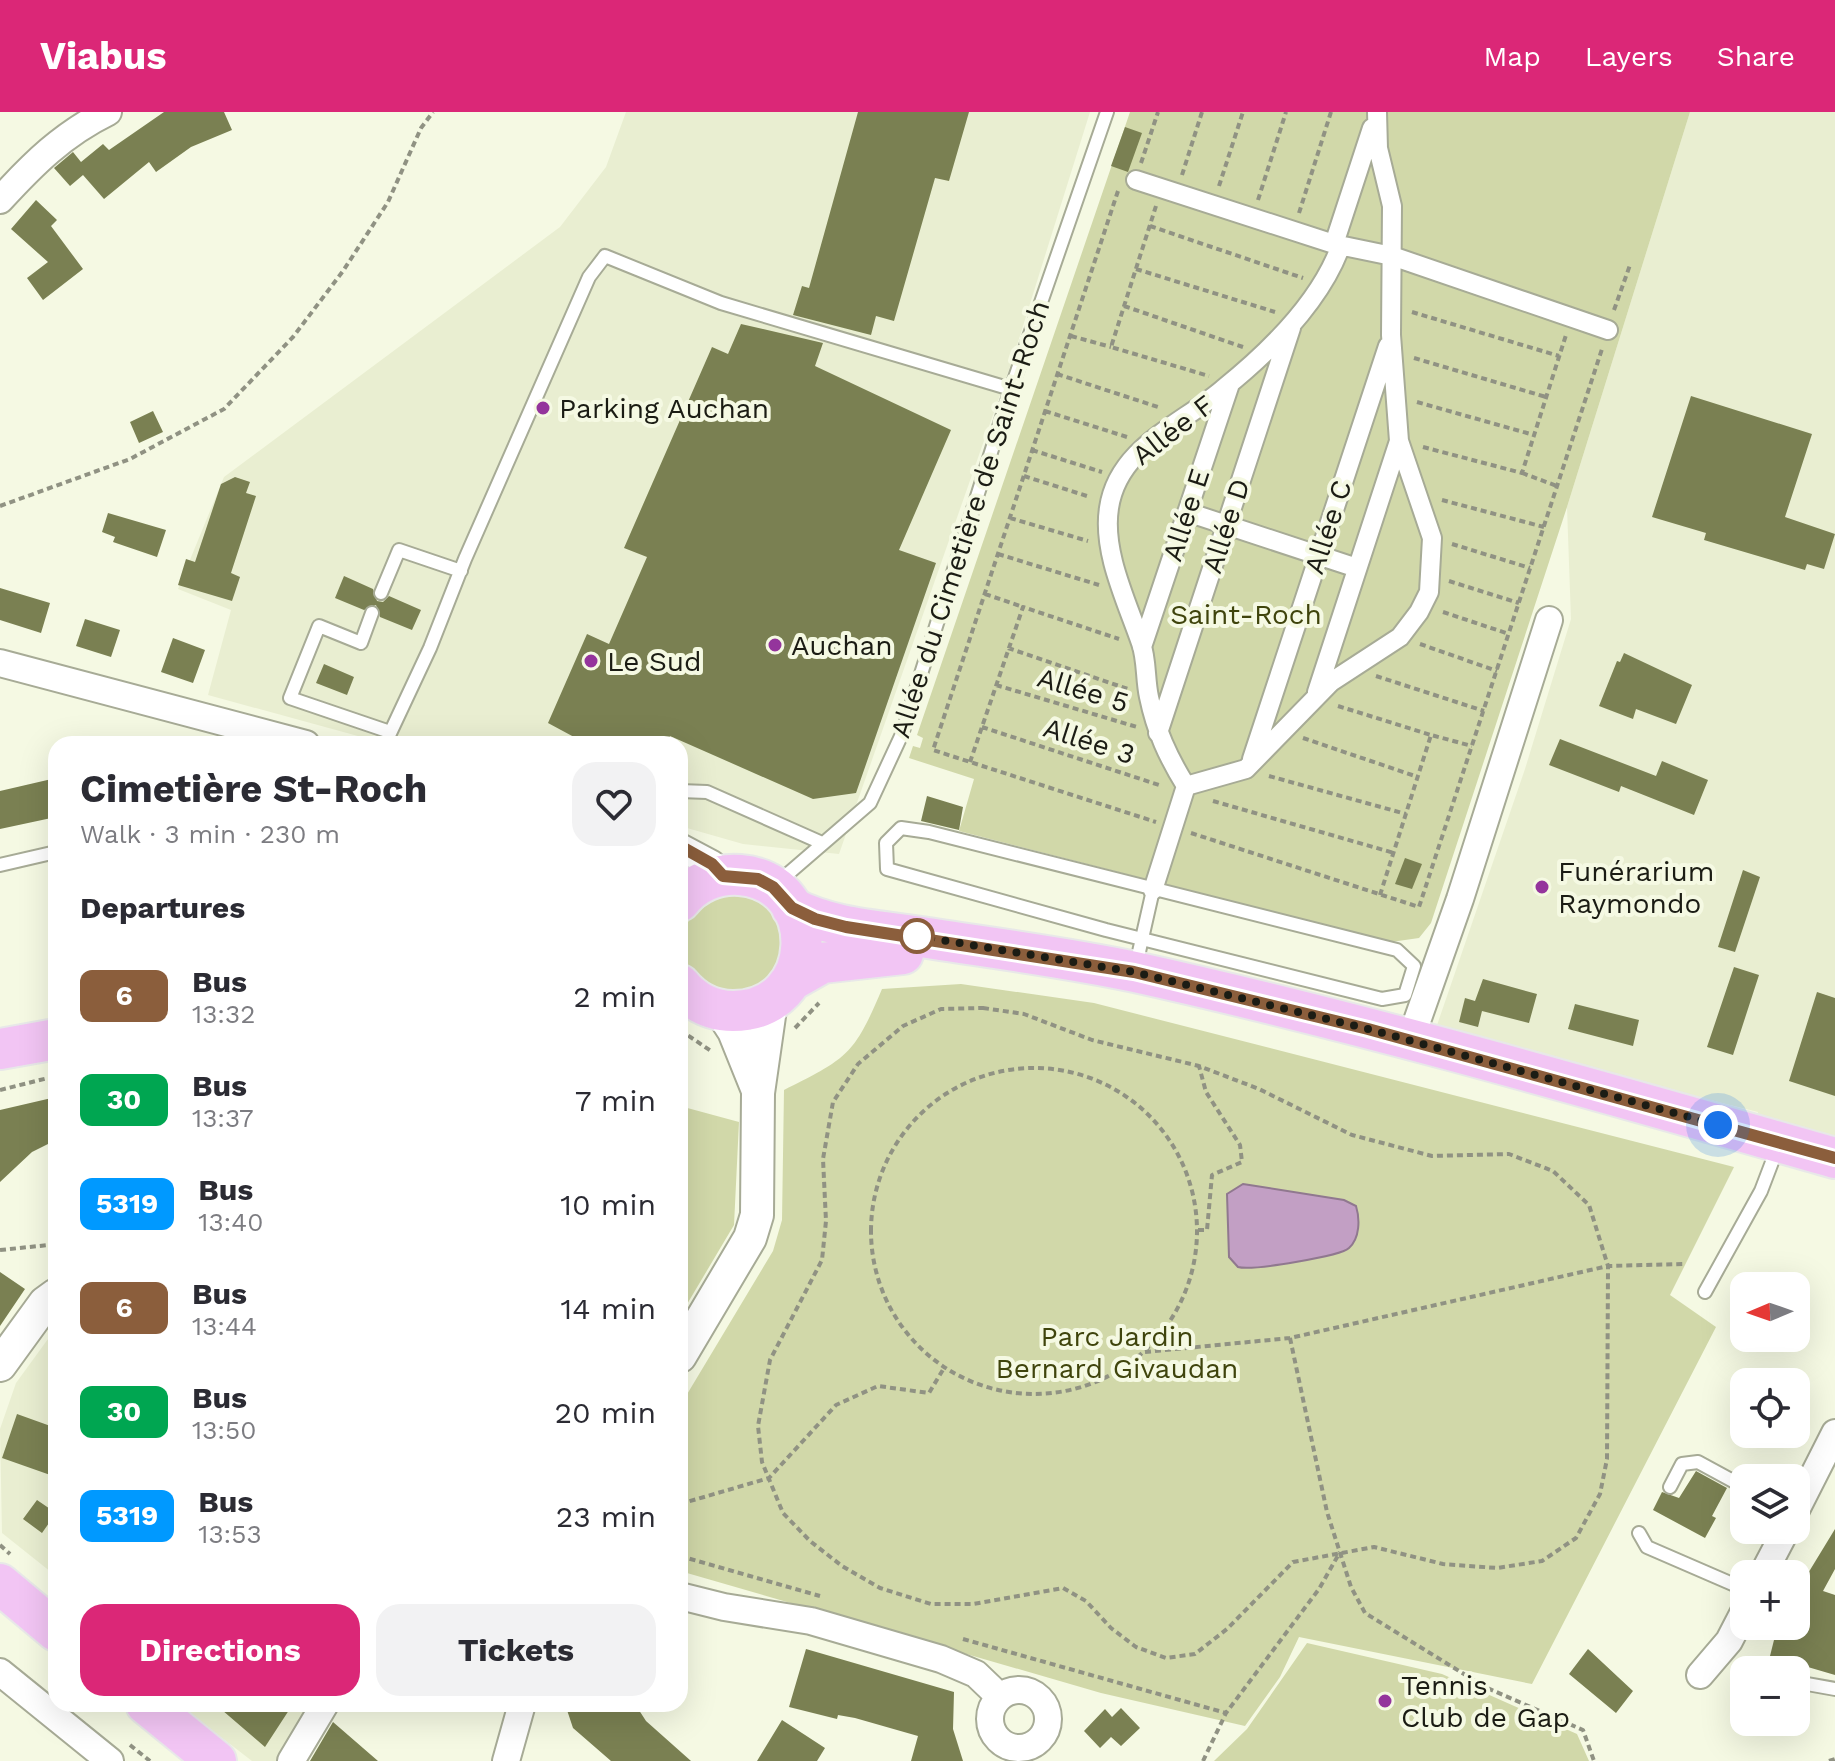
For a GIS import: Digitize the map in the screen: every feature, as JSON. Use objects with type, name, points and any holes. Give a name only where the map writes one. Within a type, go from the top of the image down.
[{"type":"main road","points":[[688,887],[709,879],[741,875],[815,919],[869,932],[981,947],[1138,955],[1410,1041],[1835,1158]]},
{"type":"main road","points":[[781,991],[803,944],[783,898]]},
{"type":"main road","points":[[688,992],[703,1005],[721,1011],[747,1011],[822,963],[847,957],[981,947]]},
{"type":"main road","points":[[0,1049],[48,1040]]},
{"type":"main road","points":[[0,1584],[48,1624]]},
{"type":"main road","points":[[0,1605],[48,1644]]},
{"type":"main road","points":[[130,1712],[189,1761]]},
{"type":"main road","points":[[156,1712],[216,1761]]},
{"type":"street","points":[[0,200],[45,153],[78,126],[108,112]]},
{"type":"street","points":[[1153,890],[1184,789],[1248,767],[1315,699],[1351,669],[1400,637],[1422,605],[1432,575],[1432,538],[1399,441],[1392,343],[1392,206],[1378,148],[1377,112]]},
{"type":"street","name":"Allée F","points":[[1184,789],[1161,747],[1142,647],[1112,549],[1110,503],[1118,477],[1149,444],[1231,383],[1295,318],[1331,273],[1377,112]]},
{"type":"street","points":[[1136,180],[1337,244],[1392,256],[1608,330]]},
{"type":"street","name":"Allée D","points":[[1158,734],[1295,318]]},
{"type":"street","name":"Allée C","points":[[1248,767],[1392,343]]},
{"type":"street","name":"Allée E","points":[[1142,647],[1231,383]]},
{"type":"street","points":[[1315,699],[1399,441]]},
{"type":"street","points":[[1187,512],[1357,568]]},
{"type":"street","points":[[1410,1041],[1420,982],[1549,620]]},
{"type":"street","points":[[0,663],[276,736]]},
{"type":"street","points":[[688,851],[712,864],[723,876]]},
{"type":"street","points":[[688,1343],[750,1238],[758,1191],[758,1093],[763,1053],[781,991]]},
{"type":"street","points":[[721,1011],[745,1056],[758,1093]]},
{"type":"street","points":[[0,1365],[48,1301]]},
{"type":"street","points":[[1810,1482],[1835,1433]]},
{"type":"street","points":[[688,1598],[811,1621],[941,1659],[976,1674],[1000,1697]]},
{"type":"street","points":[[1700,1675],[1730,1639]]},
{"type":"street","points":[[0,1672],[48,1711]]},
{"type":"street","points":[[1021,1689],[1032,1692],[1047,1709],[1049,1720],[1039,1741],[1017,1755],[991,1729],[993,1706],[1000,1697],[1021,1689]]},
{"type":"street","points":[[49,1712],[110,1761]]},
{"type":"street","points":[[291,1761],[320,1712]]},
{"type":"street","points":[[506,1761],[520,1712]]},
{"type":"lane","name":"Allée du Cimetière de Saint-Roch","points":[[783,898],[822,843],[870,803],[902,734],[1011,389],[1107,112]]},
{"type":"lane","points":[[388,736],[430,648],[589,277],[605,256],[721,303],[1011,389]]},
{"type":"lane","points":[[381,593],[399,550],[461,571]]},
{"type":"lane","points":[[372,613],[361,643],[319,626],[290,698],[382,736]]},
{"type":"lane","points":[[688,791],[707,792],[822,843]]},
{"type":"lane","points":[[901,828],[929,832],[1397,950],[1414,966],[1420,982],[1405,995],[1382,999],[1138,955],[887,869],[886,843],[901,828]]},
{"type":"lane","points":[[0,865],[48,854]]},
{"type":"lane","points":[[1138,955],[1153,890]]},
{"type":"lane","points":[[1705,1292],[1761,1191],[1780,1142]]},
{"type":"lane","points":[[1670,1487],[1682,1464],[1698,1462],[1730,1479]]},
{"type":"lane","points":[[1639,1533],[1647,1547],[1730,1583]]},
{"type":"lane","points":[[1810,1685],[1835,1689]]},
{"type":"path","points":[[0,506],[130,459],[224,409],[293,337],[343,271],[388,202],[421,128],[433,112]]},
{"type":"path","points":[[1158,112],[1136,180],[1119,186],[933,750],[1419,907],[1630,265]]},
{"type":"path","points":[[1111,347],[1150,226],[1202,112]]},
{"type":"path","points":[[1212,204],[1243,112]]},
{"type":"path","points":[[1252,217],[1286,112]]},
{"type":"path","points":[[1293,230],[1331,112]]},
{"type":"path","points":[[1150,226],[1322,284]]},
{"type":"path","points":[[1136,269],[1295,318]]},
{"type":"path","points":[[1124,306],[1261,353]]},
{"type":"path","points":[[1392,306],[1559,356]]},
{"type":"path","points":[[1522,473],[1571,317]]},
{"type":"path","points":[[1070,336],[1231,383]]},
{"type":"path","points":[[1392,343],[1546,397]]},
{"type":"path","points":[[1057,374],[1186,416]]},
{"type":"path","points":[[1396,396],[1534,435]]},
{"type":"path","points":[[1045,411],[1149,444]]},
{"type":"path","points":[[1399,441],[1522,473],[1557,487]]},
{"type":"path","points":[[1032,450],[1118,477]]},
{"type":"path","points":[[1024,476],[1110,503]]},
{"type":"path","points":[[1418,493],[1544,527]]},
{"type":"path","points":[[1010,518],[1112,549]]},
{"type":"path","points":[[1432,538],[1530,568]]},
{"type":"path","points":[[998,554],[1123,592]]},
{"type":"path","points":[[1432,575],[1519,603]]},
{"type":"path","points":[[985,594],[1142,647]]},
{"type":"path","points":[[1422,605],[1509,634]]},
{"type":"path","points":[[970,762],[1023,607]]},
{"type":"path","points":[[1400,637],[1497,671]]},
{"type":"path","points":[[1008,648],[1149,696]]},
{"type":"path","points":[[1351,669],[1484,711]]},
{"type":"path","name":"Allée 5","points":[[996,685],[1158,734]]},
{"type":"path","points":[[1315,699],[1472,746]]},
{"type":"path","name":"Allée 3","points":[[982,727],[1394,853]]},
{"type":"path","points":[[1283,731],[1418,777]]},
{"type":"path","points":[[1380,895],[1431,735]]},
{"type":"path","points":[[1248,767],[1406,814]]},
{"type":"path","points":[[763,1053],[778,1050],[810,1011],[829,995]]},
{"type":"path","points":[[983,1008],[1024,1014],[1092,1040],[1199,1066],[1259,1089],[1352,1135],[1432,1156],[1509,1154],[1553,1171],[1589,1205],[1608,1266],[1607,1459],[1600,1494],[1576,1538],[1542,1561],[1497,1568],[1443,1564],[1374,1547],[1293,1562],[1227,1629],[1195,1654],[1166,1658],[1136,1647],[1111,1628],[1086,1601],[1063,1588],[973,1604],[931,1604],[880,1588],[842,1566],[810,1541],[783,1513],[762,1462],[758,1426],[770,1360],[822,1260],[826,1221],[823,1159],[826,1133],[833,1102],[858,1064],[903,1026],[941,1009],[983,1008]]},
{"type":"path","points":[[1198,1230],[1207,1230],[1212,1175],[1242,1162],[1240,1145],[1206,1092],[1199,1066]]},
{"type":"path","points":[[1049,1068],[1096,1079],[1137,1104],[1170,1139],[1190,1182],[1198,1230],[1192,1275],[1174,1317],[1145,1352],[1100,1382],[1047,1395],[994,1390],[944,1368],[908,1336],[883,1295],[872,1248],[873,1200],[889,1155],[918,1116],[956,1087],[1001,1070],[1049,1068]]},
{"type":"path","points":[[0,1090],[48,1078]]},
{"type":"path","points":[[0,1250],[48,1245]]},
{"type":"path","points":[[1145,1352],[1290,1338],[1608,1266],[1684,1264]]},
{"type":"path","points":[[1290,1338],[1327,1512],[1365,1613],[1485,1687],[1583,1730],[1594,1761]]},
{"type":"path","points":[[688,1502],[769,1478],[836,1405],[878,1386],[929,1393],[944,1368]]},
{"type":"path","points":[[1203,1761],[1226,1713],[1319,1589],[1340,1552]]},
{"type":"path","points":[[1829,1761],[1835,1759]]},
{"type":"shaded area","points":[[626,112],[1090,112],[1013,358],[839,854],[743,844],[688,828],[688,736],[358,736],[208,695],[231,610],[178,589],[224,477],[560,227],[606,167]]},
{"type":"shaded area","points":[[1690,112],[1835,112],[1835,1150],[1754,1128],[1758,1112],[1435,1031],[1525,769],[1571,619],[1567,507]]},
{"type":"shaded area","points":[[1243,1184],[1344,1200],[1356,1206],[1358,1222],[1355,1239],[1343,1251],[1314,1259],[1238,1267],[1229,1257],[1227,1194]]},
{"type":"shaded area","points":[[48,1339],[48,1570],[2,1533],[0,1429],[16,1383]]},
{"type":"shaded area","points":[[188,1712],[308,1712],[280,1761],[252,1761]]},
{"type":"green space","name":"Saint-Roch","points":[[1130,112],[1690,112],[1567,507],[1431,923],[1419,938],[1391,942],[959,831],[974,779],[909,758],[913,746],[920,748],[923,738],[917,735]]},
{"type":"green space","points":[[723,895],[743,895],[761,902],[775,916],[782,934],[782,954],[775,972],[761,986],[743,993],[723,993],[705,986],[688,965],[688,923],[691,916],[705,902]]},
{"type":"green space","name":"Parc Jardin Bernard Givaudan","points":[[961,984],[1094,1003],[1734,1167],[1670,1295],[1716,1327],[1532,1684],[1299,1637],[1280,1677],[1245,1726],[1101,1693],[688,1573],[688,1393],[773,1251],[782,1220],[784,1090],[836,1061],[856,1042],[882,989]]},
{"type":"green space","points":[[688,1108],[739,1122],[734,1225],[688,1303]]},
{"type":"green space","name":"Tennis Club de Gap","points":[[1307,1643],[1442,1674],[1577,1734],[1589,1761],[1214,1761],[1247,1729]]},
{"type":"building","points":[[164,112],[224,112],[232,130],[191,147],[156,172],[149,162],[104,199],[83,175],[70,186],[54,168],[73,152],[81,162],[103,144],[109,150]]},
{"type":"building","points":[[858,112],[969,112],[949,181],[935,178],[894,321],[876,316],[871,335],[793,315],[802,286],[809,288]]},
{"type":"building","points":[[1125,127],[1142,133],[1128,172],[1111,166]]},
{"type":"building","points":[[36,200],[57,220],[51,226],[83,269],[43,300],[27,278],[48,262],[11,229]]},
{"type":"building","name":"Auchan","points":[[741,324],[823,343],[815,366],[951,430],[899,550],[936,563],[856,793],[813,799],[688,744],[688,736],[572,736],[548,723],[587,634],[609,644],[647,557],[624,548],[712,347],[728,354]]},
{"type":"building","points":[[1691,396],[1812,434],[1785,517],[1835,534],[1824,569],[1807,564],[1805,570],[1704,540],[1706,533],[1652,517]]},
{"type":"building","points":[[153,411],[163,432],[139,443],[130,422]]},
{"type":"building","points":[[235,477],[250,482],[246,493],[256,496],[231,573],[240,577],[232,601],[178,585],[186,559],[195,562],[221,484]]},
{"type":"building","points":[[108,513],[166,530],[157,557],[113,542],[115,537],[102,532]]},
{"type":"building","points":[[344,576],[373,589],[377,601],[383,602],[389,596],[421,610],[412,630],[380,617],[376,605],[364,610],[335,598]]},
{"type":"building","points":[[0,588],[50,603],[41,633],[0,620]]},
{"type":"building","points":[[85,619],[120,630],[111,657],[76,646]]},
{"type":"building","points":[[173,638],[205,650],[193,683],[161,672]]},
{"type":"building","points":[[1624,653],[1692,685],[1676,724],[1636,709],[1633,719],[1599,706],[1617,661],[1620,662]]},
{"type":"building","points":[[324,664],[354,677],[347,695],[316,683]]},
{"type":"building","points":[[1560,739],[1656,776],[1662,761],[1708,780],[1694,815],[1621,786],[1619,792],[1549,765]]},
{"type":"building","points":[[48,780],[48,819],[0,829],[0,791]]},
{"type":"building","points":[[927,796],[963,807],[959,830],[921,821]]},
{"type":"building","points":[[1405,858],[1422,864],[1412,889],[1395,884]]},
{"type":"building","points":[[1743,870],[1760,877],[1735,952],[1718,947]]},
{"type":"building","points":[[1734,967],[1759,975],[1733,1055],[1707,1047]]},
{"type":"building","points":[[1483,979],[1537,994],[1529,1023],[1482,1011],[1478,1027],[1459,1022],[1465,998],[1475,1001]]},
{"type":"building","points":[[1817,992],[1835,998],[1835,1096],[1789,1081]]},
{"type":"building","points":[[1575,1004],[1639,1020],[1633,1046],[1568,1029]]},
{"type":"building","points":[[48,1099],[48,1144],[32,1152],[0,1182],[0,1110]]},
{"type":"building","points":[[0,1272],[25,1289],[0,1326]]},
{"type":"building","points":[[17,1414],[48,1425],[48,1474],[2,1458]]},
{"type":"building","points":[[1696,1471],[1727,1488],[1712,1516],[1716,1518],[1705,1538],[1653,1510],[1662,1492],[1679,1498]]},
{"type":"building","points":[[37,1500],[48,1508],[48,1524],[42,1533],[23,1519]]},
{"type":"building","points":[[1835,1529],[1835,1569],[1823,1591],[1835,1595],[1835,1675],[1810,1668],[1810,1656],[1770,1656],[1774,1640],[1810,1640],[1810,1570]]},
{"type":"building","points":[[806,1649],[954,1692],[953,1729],[963,1761],[911,1761],[918,1736],[855,1718],[838,1715],[837,1719],[789,1707]]},
{"type":"building","points":[[1588,1649],[1633,1691],[1616,1713],[1569,1674]]},
{"type":"building","points":[[1121,1708],[1140,1728],[1121,1746],[1111,1737],[1100,1748],[1084,1731],[1105,1709],[1112,1717]]},
{"type":"building","points":[[224,1712],[288,1712],[265,1747]]},
{"type":"building","points":[[568,1712],[640,1712],[646,1721],[691,1761],[611,1761],[573,1728]]},
{"type":"building","points":[[782,1720],[825,1748],[817,1761],[757,1761]]},
{"type":"building","points":[[333,1722],[378,1761],[310,1761]]},
{"type":"bus line","name":"6","points":[[688,850],[712,864],[723,876],[741,875],[773,887],[792,908],[815,919],[869,932],[917,936],[1134,972],[1368,1029],[1835,1158]]},
{"type":"place","name":"Parking Auchan","points":[[543,408]]},
{"type":"place","name":"Auchan","points":[[775,645]]},
{"type":"place","name":"Le Sud","points":[[591,661]]},
{"type":"place","name":"Funérarium Raymondo","points":[[1542,887]]},
{"type":"place","name":"Tennis Club de Gap","points":[[1385,1701]]},
{"type":"route","points":[[917,936],[1134,972],[1368,1029],[1718,1125]]}]
